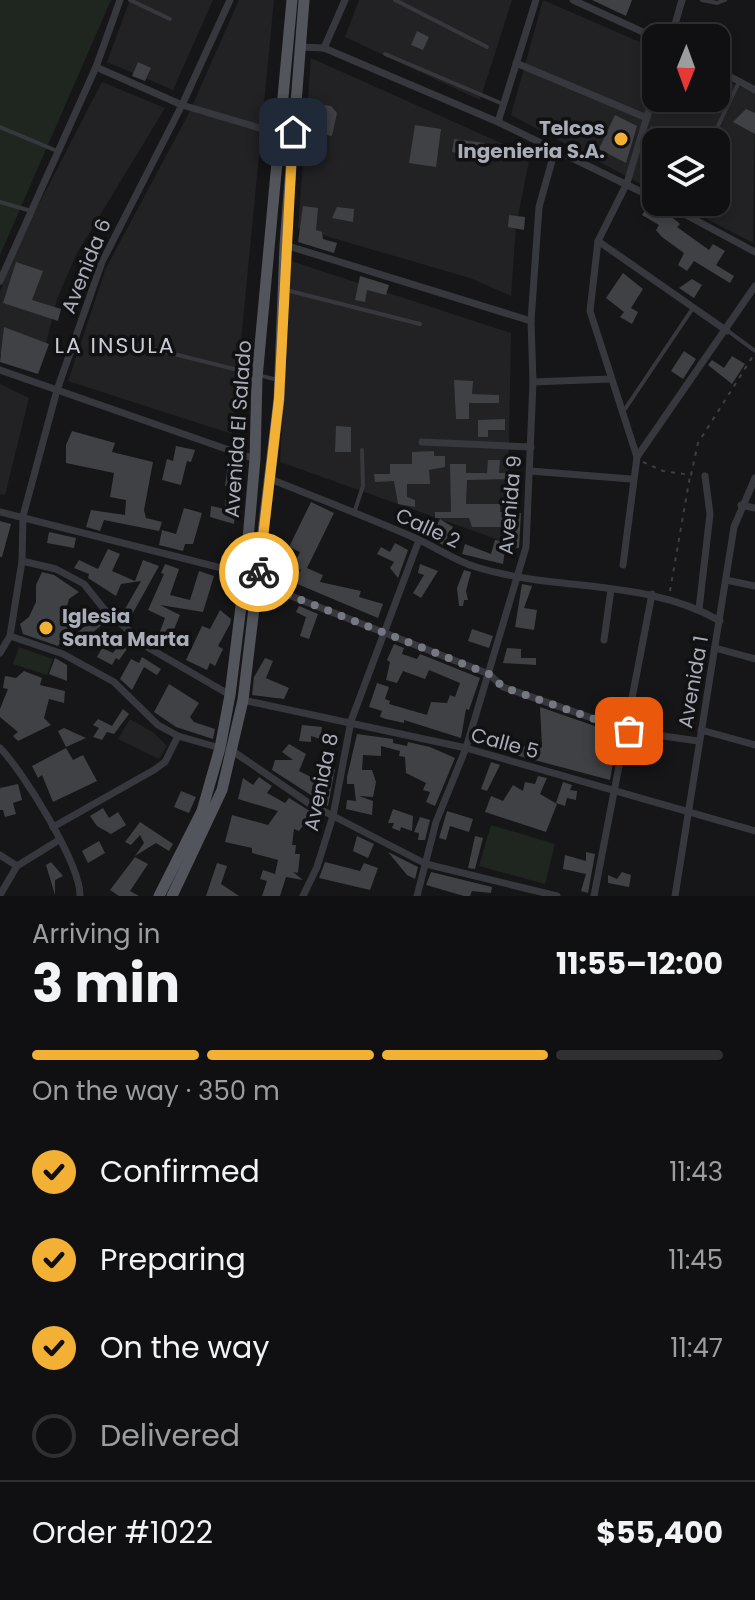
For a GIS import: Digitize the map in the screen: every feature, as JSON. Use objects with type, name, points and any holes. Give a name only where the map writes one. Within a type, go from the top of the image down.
[{"type":"main road","name":"Avenida El Salado","points":[[159,896],[202,811],[220,748],[230,695],[245,574],[255,459],[257,378],[292,0]]},
{"type":"main road","name":"Avenida El Salado","points":[[172,896],[212,818],[234,752],[243,700],[280,381],[285,245],[304,0]]},
{"type":"street","points":[[0,281],[96,67],[120,0]]},
{"type":"street","name":"Avenida 6","points":[[0,653],[10,636],[22,561],[23,516],[57,390],[102,262],[182,105],[230,0]]},
{"type":"street","points":[[324,48],[345,0]]},
{"type":"street","points":[[498,122],[536,0]]},
{"type":"street","points":[[573,0],[642,32]]},
{"type":"street","points":[[675,24],[682,0]]},
{"type":"street","points":[[300,47],[324,48],[498,122],[642,191]]},
{"type":"street","points":[[516,63],[647,118]]},
{"type":"street","points":[[96,67],[182,105],[280,134]]},
{"type":"street","points":[[730,77],[755,90]]},
{"type":"street","points":[[637,457],[590,311],[598,241],[627,183],[649,112]]},
{"type":"street","name":"Avenida 9","points":[[417,896],[436,822],[466,748],[526,547],[533,382],[531,321],[539,207],[555,150]]},
{"type":"street","points":[[688,216],[755,252]]},
{"type":"street","points":[[598,241],[727,331]]},
{"type":"street","points":[[285,245],[531,321]]},
{"type":"street","points":[[623,565],[631,479],[637,457],[727,331],[755,286]]},
{"type":"street","points":[[0,370],[255,459]]},
{"type":"street","points":[[533,382],[610,379]]},
{"type":"street","points":[[422,442],[531,447]]},
{"type":"street","points":[[530,471],[631,479]]},
{"type":"street","points":[[699,609],[710,514],[705,476]]},
{"type":"street","name":"Calle 2","points":[[268,478],[419,540],[474,567],[519,578],[652,594],[699,609],[720,621]]},
{"type":"street","name":"Avenida 1","points":[[675,896],[734,527],[755,478]]},
{"type":"street","points":[[741,505],[755,508]]},
{"type":"street","points":[[0,512],[245,574]]},
{"type":"street","name":"Avenida 8","points":[[303,896],[317,867],[333,816],[351,721],[419,540]]},
{"type":"street","points":[[22,561],[56,569],[84,584],[104,609],[149,648],[230,695]]},
{"type":"street","points":[[726,580],[755,586]]},
{"type":"street","points":[[258,583],[489,674],[503,687],[629,731],[698,741]]},
{"type":"street","points":[[604,640],[611,589]]},
{"type":"street","points":[[594,896],[629,731],[652,594]]},
{"type":"street","points":[[10,636],[63,654],[114,682],[138,708],[178,736],[220,748]]},
{"type":"street","points":[[715,648],[755,659]]},
{"type":"street","name":"Calle 5","points":[[243,700],[466,748],[755,831]]},
{"type":"street","points":[[701,730],[755,745]]},
{"type":"street","points":[[53,827],[165,762],[178,736]]},
{"type":"street","points":[[0,748],[13,761],[53,827],[81,884],[80,896]]},
{"type":"street","points":[[234,752],[333,816],[426,864],[525,893],[557,896]]},
{"type":"street","points":[[0,895],[17,866],[59,840]]},
{"type":"street","points":[[0,855],[17,866]]},
{"type":"lane","points":[[130,0],[170,19]]},
{"type":"lane","points":[[395,0],[487,47]]},
{"type":"lane","points":[[702,0],[717,3],[725,0]]},
{"type":"lane","points":[[385,54],[503,104]]},
{"type":"lane","points":[[717,128],[739,82]]},
{"type":"lane","points":[[0,127],[59,152]]},
{"type":"lane","points":[[0,202],[31,211]]},
{"type":"lane","points":[[283,289],[420,324]]},
{"type":"lane","points":[[622,414],[693,308]]},
{"type":"lane","points":[[727,331],[755,353]]},
{"type":"lane","points":[[114,339],[257,378],[280,381]]},
{"type":"lane","points":[[354,513],[363,486],[362,450]]},
{"type":"path","points":[[669,598],[698,443],[725,405],[755,353]]},
{"type":"path","points":[[637,457],[649,466],[691,475]]},
{"type":"shaded area","points":[[0,0],[111,0],[0,255]]},
{"type":"shaded area","points":[[130,0],[213,0],[173,90],[107,62]]},
{"type":"shaded area","points":[[239,0],[274,0],[232,434],[68,381],[106,268],[189,113]]},
{"type":"shaded area","points":[[359,0],[512,0],[480,100],[345,37]]},
{"type":"shaded area","points":[[543,0],[642,43],[642,112],[730,112],[730,82],[755,93],[753,243],[702,216],[730,216],[730,128],[642,128],[642,185],[511,115]]},
{"type":"shaded area","points":[[311,58],[530,156],[516,226],[511,296],[470,278],[298,228]]},
{"type":"shaded area","points":[[102,82],[165,108],[77,253],[57,299],[39,372],[0,354],[0,292],[14,252]]},
{"type":"shaded area","points":[[291,261],[511,333],[507,543],[280,462]]},
{"type":"shaded area","points":[[0,384],[29,398],[5,495],[0,494]]},
{"type":"shaded area","points":[[19,647],[53,659],[47,675],[13,664]]},
{"type":"shaded area","points":[[130,719],[154,733],[167,746],[159,759],[118,739]]},
{"type":"shaded area","points":[[491,825],[555,844],[545,884],[479,866]]},
{"type":"building","points":[[592,0],[632,0],[626,16]]},
{"type":"building","points":[[417,31],[429,37],[423,50],[411,45]]},
{"type":"building","points":[[138,62],[151,68],[145,81],[132,76]]},
{"type":"building","points":[[323,105],[331,106],[337,113],[332,136],[316,133]]},
{"type":"building","points":[[746,109],[755,113],[755,134],[733,122]]},
{"type":"building","name":"Telcos Ingenieria S.A.","points":[[615,115],[637,126],[626,163],[599,149]]},
{"type":"building","points":[[415,125],[441,129],[436,167],[409,163]]},
{"type":"building","points":[[454,139],[485,143],[484,158],[452,152]]},
{"type":"building","points":[[303,206],[318,208],[316,230],[322,232],[323,239],[337,243],[334,253],[298,242]]},
{"type":"building","points":[[337,207],[354,209],[353,222],[332,218]]},
{"type":"building","points":[[509,215],[525,217],[524,230],[508,227]]},
{"type":"building","points":[[644,216],[670,216],[680,224],[677,227],[709,250],[713,244],[725,251],[716,265],[734,276],[730,283],[694,261],[687,271],[678,265],[684,253],[662,237],[656,230],[659,225]]},
{"type":"building","points":[[16,262],[43,271],[32,300],[61,309],[58,321],[3,303]]},
{"type":"building","points":[[623,273],[643,289],[631,308],[638,312],[632,324],[620,317],[624,312],[606,298]]},
{"type":"building","points":[[360,276],[389,285],[386,295],[367,290],[365,302],[355,300]]},
{"type":"building","points":[[692,279],[702,285],[694,298],[679,288]]},
{"type":"building","points":[[4,327],[49,344],[38,374],[0,362]]},
{"type":"building","points":[[684,351],[696,359],[683,379],[671,371]]},
{"type":"building","points":[[732,356],[745,364],[732,384],[708,365],[712,360],[724,368]]},
{"type":"building","points":[[454,380],[473,381],[472,394],[499,395],[499,403],[469,403],[469,419],[456,419]]},
{"type":"building","points":[[505,419],[505,430],[488,430],[488,437],[478,437],[478,420]]},
{"type":"building","points":[[336,426],[351,427],[351,452],[335,452]]},
{"type":"building","points":[[72,431],[115,443],[112,452],[153,462],[144,510],[146,518],[162,522],[159,531],[104,520],[100,531],[86,527],[91,510],[125,515],[126,500],[110,497],[114,473],[66,463],[66,445]]},
{"type":"building","points":[[176,446],[195,450],[191,462],[187,461],[181,485],[162,480],[167,459],[173,461]]},
{"type":"building","points":[[434,451],[434,456],[445,456],[445,467],[429,470],[430,484],[407,484],[407,497],[415,500],[415,507],[398,504],[394,481],[375,482],[374,474],[390,474],[390,464],[412,464],[412,452]]},
{"type":"building","points":[[229,459],[244,462],[241,487],[225,486]]},
{"type":"building","points":[[488,460],[500,460],[499,473],[514,473],[514,479],[467,480],[466,504],[500,504],[500,512],[521,513],[519,548],[506,546],[507,527],[472,527],[469,518],[435,518],[435,512],[451,512],[450,464],[466,464],[466,473],[487,473]]},
{"type":"building","points":[[225,500],[236,500],[234,524],[210,517],[211,506],[225,509]]},
{"type":"building","points":[[311,502],[334,513],[307,568],[323,575],[320,582],[361,591],[359,597],[383,604],[378,618],[295,583],[301,570],[293,566],[300,552],[289,547]]},
{"type":"building","points":[[184,508],[202,513],[193,544],[185,544],[183,551],[159,545],[162,530],[176,534]]},
{"type":"building","points":[[440,519],[453,527],[443,545],[430,538]]},
{"type":"building","points":[[0,521],[11,524],[2,557],[0,557]]},
{"type":"building","points":[[49,532],[76,538],[74,548],[47,543]]},
{"type":"building","points":[[495,540],[506,542],[503,564],[462,554],[465,544],[491,554]]},
{"type":"building","points":[[395,543],[408,550],[398,578],[390,568],[394,562],[377,554],[381,547],[390,552]]},
{"type":"building","points":[[108,549],[120,554],[112,571],[135,581],[143,560],[159,566],[129,620],[121,616],[141,581],[121,584],[116,596],[88,578],[89,574],[74,568],[79,560],[98,569]]},
{"type":"building","points":[[165,564],[179,569],[170,595],[190,600],[199,571],[214,576],[203,612],[160,605],[180,615],[167,646],[156,642],[165,618],[148,610],[164,574],[161,573]]},
{"type":"building","points":[[420,564],[438,571],[421,598],[413,593],[424,575],[418,573]]},
{"type":"building","points":[[464,570],[471,572],[466,591],[468,600],[459,606],[457,588]]},
{"type":"building","points":[[42,572],[54,575],[79,592],[69,599],[65,614],[73,617],[68,633],[58,646],[23,634],[20,624],[29,617],[36,602],[36,585]]},
{"type":"building","points":[[522,584],[532,586],[524,608],[537,610],[534,630],[515,627]]},
{"type":"building","points":[[299,606],[318,614],[309,639],[300,636],[306,617],[296,612]]},
{"type":"building","points":[[220,610],[231,619],[230,624],[218,646],[223,649],[215,666],[210,663],[207,670],[186,660],[202,626],[210,629]]},
{"type":"building","points":[[100,614],[106,621],[90,635],[92,639],[81,644],[74,635]]},
{"type":"building","points":[[472,629],[493,636],[489,648],[468,641]]},
{"type":"building","points":[[125,636],[132,642],[119,660],[116,658],[112,665],[97,657],[102,648],[113,653]]},
{"type":"building","points":[[394,644],[404,648],[402,654],[417,659],[420,654],[480,678],[469,710],[466,709],[461,738],[404,720],[404,723],[380,717],[382,711],[369,707],[377,683],[389,687],[385,699],[390,701],[389,704],[427,715],[431,702],[447,703],[450,695],[455,697],[460,683],[429,670],[425,679],[403,671],[397,683],[386,680],[390,662],[387,660]]},
{"type":"building","points":[[507,648],[521,649],[521,658],[536,658],[536,665],[503,663]]},
{"type":"building","points":[[142,657],[161,669],[157,675],[144,667],[132,690],[120,679],[131,659],[139,663]]},
{"type":"building","points":[[55,658],[67,665],[67,681],[49,674]]},
{"type":"building","points":[[265,658],[273,661],[266,678],[289,688],[284,699],[252,695],[254,677]]},
{"type":"building","points":[[24,671],[42,678],[40,685],[65,691],[64,703],[49,699],[44,718],[51,725],[18,741],[13,736],[18,732],[0,717],[0,709],[8,689],[3,688],[5,676],[16,678]]},
{"type":"building","points":[[169,684],[199,703],[190,717],[194,722],[215,729],[213,739],[176,727],[154,712]]},
{"type":"building","points":[[540,707],[618,734],[610,780],[485,747],[487,737],[500,741],[502,737],[505,742],[536,749],[542,747]]},
{"type":"building","points":[[123,709],[129,714],[114,734],[107,732],[102,740],[93,737],[99,728],[93,725],[98,719],[112,726]]},
{"type":"building","points":[[302,725],[322,727],[320,739],[311,736],[311,742],[299,741]]},
{"type":"building","points":[[64,728],[86,738],[66,747],[58,731]]},
{"type":"building","points":[[357,734],[393,739],[393,743],[407,746],[408,742],[430,747],[455,758],[435,806],[426,802],[430,792],[423,790],[426,783],[406,773],[405,757],[399,756],[400,751],[381,746],[381,756],[363,755],[362,770],[372,770],[376,782],[373,797],[359,796],[373,801],[372,815],[346,809],[347,800],[356,801],[354,784],[347,784],[347,777]]},
{"type":"building","points":[[289,744],[306,754],[299,771],[319,781],[321,768],[335,769],[328,806],[272,770],[275,760],[293,760],[282,752]]},
{"type":"building","points":[[66,748],[73,760],[83,755],[97,781],[53,802],[42,775],[38,778],[32,766]]},
{"type":"building","points":[[491,762],[500,765],[487,791],[481,789]]},
{"type":"building","points":[[538,776],[547,778],[540,794],[557,804],[546,832],[485,812],[491,796],[503,801],[513,785],[523,791],[525,782],[535,784]]},
{"type":"building","points":[[259,777],[272,786],[267,793],[285,803],[289,798],[313,813],[299,831],[294,829],[292,845],[296,845],[295,854],[300,854],[298,873],[293,872],[303,880],[286,877],[280,896],[262,896],[267,881],[260,879],[263,870],[275,874],[278,860],[252,853],[252,848],[225,842],[232,815],[268,825],[278,811],[238,799],[243,778],[253,785]]},
{"type":"building","points":[[563,782],[572,785],[570,790],[577,791],[576,800],[567,798],[565,806],[556,803]]},
{"type":"building","points":[[18,784],[22,800],[13,803],[16,814],[5,817],[3,810],[0,810],[0,788]]},
{"type":"building","points":[[181,791],[196,797],[189,813],[174,807]]},
{"type":"building","points":[[103,808],[109,818],[118,812],[126,825],[111,834],[97,826],[90,816]]},
{"type":"building","points":[[393,809],[413,816],[412,831],[392,828],[394,823],[388,823]]},
{"type":"building","points":[[447,811],[473,819],[469,832],[450,826],[446,840],[439,838]]},
{"type":"building","points":[[420,817],[430,820],[425,840],[418,840],[419,833],[414,832]]},
{"type":"building","points":[[140,822],[173,844],[169,851],[156,843],[135,856],[144,843],[140,835],[131,845],[125,842]]},
{"type":"building","points":[[357,836],[374,844],[368,858],[353,851]]},
{"type":"building","points":[[475,836],[483,838],[475,869],[468,868]]},
{"type":"building","points":[[99,841],[105,853],[88,863],[82,851]]},
{"type":"building","points":[[388,852],[418,867],[415,879],[407,875]]},
{"type":"building","points":[[586,852],[595,854],[588,893],[581,891],[586,874],[563,869],[565,855],[586,861]]},
{"type":"building","points":[[135,857],[148,864],[130,891],[139,896],[119,896],[110,890]]},
{"type":"building","points":[[51,862],[63,876],[55,880],[55,895],[46,865]]},
{"type":"building","points":[[325,862],[360,871],[364,863],[378,868],[370,890],[319,878]]},
{"type":"building","points":[[217,863],[227,866],[221,884],[239,896],[206,896]]},
{"type":"building","points":[[431,872],[492,887],[491,893],[472,891],[470,896],[464,896],[426,885]]},
{"type":"building","points":[[622,872],[631,875],[629,887],[608,883],[608,875],[617,879]]},
{"type":"way so far","points":[[259,572],[258,583],[489,674],[503,687],[629,731]]},
{"type":"place","name":"Telcos Ingenieria S.A.","points":[[621,139]]},
{"type":"place","name":"Iglesia Santa Marta","points":[[46,628]]},
{"type":"district","name":"LA INSULA","points":[[115,345]]},
{"type":"route","points":[[259,572],[279,399],[293,132]]}]
